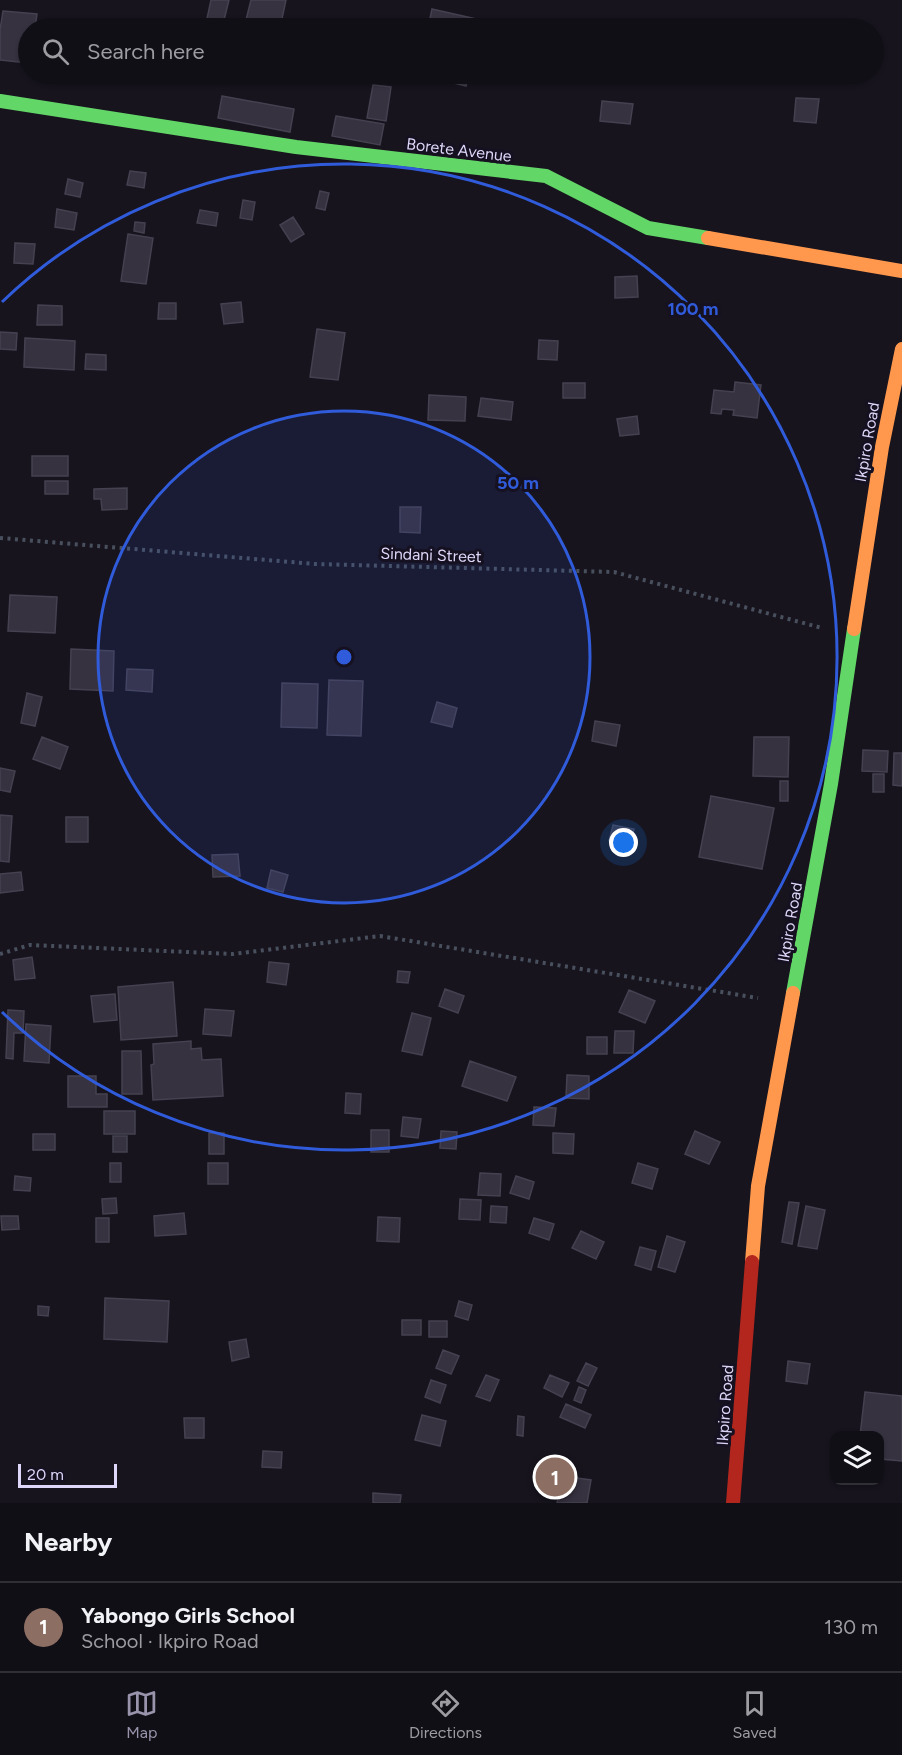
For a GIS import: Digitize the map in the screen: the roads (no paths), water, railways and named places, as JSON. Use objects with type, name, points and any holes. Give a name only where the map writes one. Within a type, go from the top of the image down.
[{"type":"street","name":"Borete Avenue","points":[[0,101],[296,147],[546,176],[648,228],[902,271]]},
{"type":"street","name":"Ikpiro Road","points":[[733,1503],[758,1186],[831,784],[882,447],[902,349]]},
{"type":"place","name":"Yabongo Girls School","points":[[555,1477]]}]
